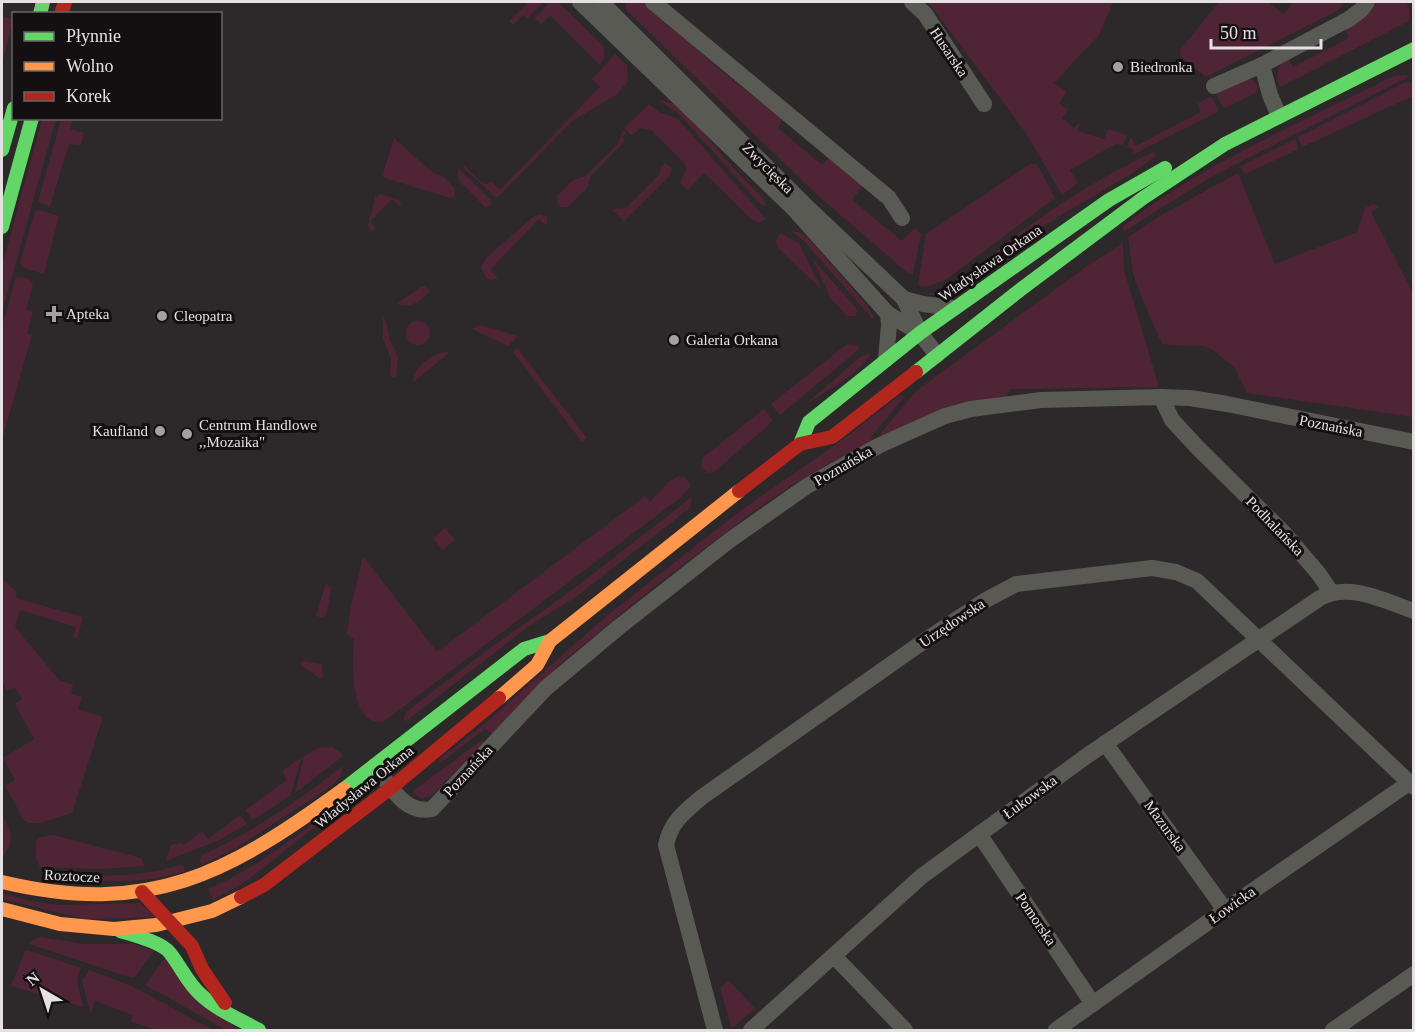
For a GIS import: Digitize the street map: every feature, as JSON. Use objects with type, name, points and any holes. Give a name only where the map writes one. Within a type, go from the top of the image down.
[{"type":"street","name":"Zwycięska","points":[[580,2],[605,7],[904,299],[920,333],[937,355]]},
{"type":"street","points":[[653,2],[889,198],[902,218]]},
{"type":"street","name":"Husarska","points":[[912,2],[925,14],[984,104]]},
{"type":"street","points":[[1215,86],[1262,65],[1349,20],[1367,2]]},
{"type":"street","name":"Zwycięska","points":[[605,7],[793,208],[888,315],[920,333]]},
{"type":"street","name":"Władysława Orkana","points":[[172,922],[212,911],[250,893],[284,871],[392,787],[537,664],[550,641],[591,607],[800,444],[832,437],[1120,214],[1225,144],[1413,49]]},
{"type":"street","points":[[1262,65],[1279,116]]},
{"type":"street","points":[[2,150],[12,115]]},
{"type":"street","points":[[2,227],[31,120]]},
{"type":"street","name":"Władysława Orkana","points":[[800,444],[809,422],[953,308],[1131,186],[1173,164],[1225,144]]},
{"type":"street","points":[[904,299],[953,308]]},
{"type":"street","points":[[886,359],[888,315]]},
{"type":"street","name":"Podhalańska","points":[[1161,397],[1172,420],[1283,532],[1319,573],[1331,592]]},
{"type":"street","name":"Poznańska","points":[[375,766],[401,799],[413,809],[423,811],[432,809],[530,704],[611,633],[775,507],[807,486],[880,445],[945,416],[1041,400],[1190,398],[1413,442]]},
{"type":"street","name":"Urzędowska","points":[[715,1030],[666,845],[668,832],[676,820],[702,796],[916,646],[986,600],[1016,584],[1152,568],[1176,572],[1197,581],[1411,785]]},
{"type":"street","points":[[1331,592],[1352,591],[1413,611]]},
{"type":"street","name":"Łukowska","points":[[751,1030],[922,876],[1106,743],[1331,592]]},
{"type":"street","name":"Władysława Orkana","points":[[169,886],[198,877],[257,848],[375,766],[524,649],[550,641]]},
{"type":"street","name":"Mazurska","points":[[1106,743],[1225,910]]},
{"type":"street","name":"Łowicka","points":[[1056,1030],[1225,910],[1411,785]]},
{"type":"street","name":"Pomorska","points":[[979,834],[1093,1004]]},
{"type":"street","points":[[169,951],[172,922],[184,896],[198,877]]},
{"type":"street","name":"Roztocze","points":[[2,882],[68,895],[142,892],[169,886]]},
{"type":"street","points":[[142,892],[172,922],[197,937]]},
{"type":"street","points":[[2,909],[60,924],[114,929],[172,922]]},
{"type":"street","points":[[212,911],[197,937],[202,969],[237,1018]]},
{"type":"street","points":[[114,929],[145,939],[169,951],[183,975],[199,993],[216,1007],[259,1030]]},
{"type":"street","points":[[834,956],[905,1030]]},
{"type":"street","points":[[1333,1030],[1413,974]]},
{"type":"shaded area","points":[[529,2],[544,2],[527,19],[523,15],[513,25],[509,21]]},
{"type":"shaded area","points":[[550,2],[558,2],[604,47],[604,58],[600,65],[550,15],[541,24],[535,18]]},
{"type":"shaded area","points":[[626,2],[644,2],[720,70],[783,120],[778,128],[822,165],[829,158],[863,185],[852,200],[902,241],[915,228],[921,234],[913,274],[909,274],[816,194],[626,10]]},
{"type":"shaded area","points":[[928,2],[1113,2],[1099,35],[1054,83],[1067,92],[1059,103],[1068,110],[1062,118],[1074,128],[1080,122],[1078,131],[1104,139],[1108,129],[1127,135],[1123,145],[1116,144],[1070,170],[1078,183],[1062,195],[1026,133]]},
{"type":"shaded area","points":[[1219,2],[1268,2],[1284,14],[1293,2],[1345,2],[1337,11],[1206,77],[1180,56],[1180,50]]},
{"type":"shaded area","points":[[1377,2],[1406,2],[1409,7],[1409,21],[1280,87],[1277,74],[1279,67],[1288,58],[1293,67],[1349,38],[1345,28]]},
{"type":"shaded area","points":[[2,16],[12,19],[12,23],[2,65]]},
{"type":"shaded area","points":[[615,54],[627,65],[628,81],[616,95],[572,121],[498,197],[494,196],[464,168],[464,165],[482,183],[492,182],[500,190],[600,87],[592,79]]},
{"type":"shaded area","points":[[1393,76],[1410,76],[1209,178],[1125,231],[1122,227],[1184,184],[1253,145]]},
{"type":"shaded area","points":[[1244,79],[1254,80],[1257,92],[1223,107],[1216,94]]},
{"type":"shaded area","points":[[1406,82],[1413,83],[1413,96],[1302,147],[1298,137]]},
{"type":"shaded area","points":[[1211,96],[1218,112],[1134,154],[1132,149],[1127,147],[1131,136],[1136,146],[1201,112],[1197,104]]},
{"type":"shaded area","points":[[659,100],[675,104],[686,112],[735,170],[763,198],[766,205],[757,201],[681,116]]},
{"type":"shaded area","points":[[649,104],[659,112],[678,119],[766,219],[759,222],[752,220],[704,173],[688,190],[680,183],[687,169],[685,164],[651,130],[641,128],[631,135],[624,128]]},
{"type":"shaded area","points":[[42,120],[56,120],[2,312],[2,266]]},
{"type":"shaded area","points":[[61,120],[73,120],[70,129],[84,133],[81,145],[69,144],[50,207],[38,202]]},
{"type":"shaded area","points":[[623,130],[626,133],[622,137],[625,141],[590,177],[588,187],[568,207],[561,207],[557,203],[557,196],[573,180],[586,176],[618,144]]},
{"type":"shaded area","points":[[394,138],[433,173],[444,177],[455,189],[455,196],[451,198],[384,178],[383,174]]},
{"type":"shaded area","points":[[1295,139],[1299,149],[1245,174],[1239,167]]},
{"type":"shaded area","points":[[1153,152],[1156,156],[1132,173],[1040,228],[954,288],[938,295],[924,295],[953,284],[1054,208],[1102,178]]},
{"type":"shaded area","points":[[666,163],[672,169],[670,175],[624,221],[612,209],[626,208],[659,175],[660,167]]},
{"type":"shaded area","points":[[1030,164],[1037,164],[1055,198],[944,281],[925,287],[918,285],[926,234]]},
{"type":"shaded area","points":[[459,169],[490,199],[492,203],[486,208],[460,182],[457,175]]},
{"type":"shaded area","points":[[1238,173],[1275,264],[1357,232],[1365,208],[1373,204],[1380,207],[1371,212],[1413,293],[1413,417],[1247,393],[1234,367],[1213,350],[1204,346],[1162,344],[1133,273],[1128,237],[1160,216]]},
{"type":"shaded area","points":[[380,194],[400,200],[401,205],[392,199],[370,222],[377,229],[371,231],[368,226],[375,197]]},
{"type":"shaded area","points":[[35,211],[59,216],[44,274],[23,268],[20,263]]},
{"type":"shaded area","points":[[540,214],[547,217],[547,226],[539,219],[490,270],[498,278],[493,280],[486,278],[481,267],[486,258],[534,216]]},
{"type":"shaded area","points":[[790,231],[799,232],[809,239],[866,304],[874,317],[872,318],[803,240]]},
{"type":"shaded area","points":[[780,233],[799,243],[822,290],[778,248],[776,241]]},
{"type":"shaded area","points":[[1123,243],[1124,270],[1159,387],[1011,389],[1006,396],[963,404],[881,436],[880,434],[916,391],[1090,264]]},
{"type":"shaded area","points":[[812,258],[854,306],[857,310],[856,316],[847,316],[831,299]]},
{"type":"shaded area","points":[[20,277],[30,279],[33,285],[26,310],[33,312],[27,334],[32,335],[2,440],[2,327],[15,279]]},
{"type":"shaded area","points":[[425,286],[430,291],[419,301],[411,305],[397,304],[419,288]]},
{"type":"shaded area","points":[[383,316],[390,341],[398,356],[396,378],[390,376],[391,359],[383,339]]},
{"type":"shaded area","points":[[418,321],[423,322],[429,328],[429,338],[423,344],[418,345],[413,344],[407,338],[406,333],[407,328],[413,322]]},
{"type":"shaded area","points":[[479,325],[518,336],[508,346],[472,329]]},
{"type":"shaded area","points":[[847,344],[859,345],[858,350],[780,415],[771,404]]},
{"type":"shaded area","points":[[517,348],[587,438],[582,442],[513,352]]},
{"type":"shaded area","points":[[451,351],[415,381],[413,380],[418,369],[427,360]]},
{"type":"shaded area","points":[[871,353],[851,375],[805,405],[860,357]]},
{"type":"shaded area","points":[[899,396],[905,396],[871,437],[872,441],[798,481],[753,512],[655,586],[559,665],[492,734],[485,729],[440,763],[438,760],[482,726],[609,614],[740,511],[839,442]]},
{"type":"shaded area","points":[[764,409],[773,421],[714,472],[708,473],[701,467],[702,458]]},
{"type":"shaded area","points":[[678,476],[686,478],[691,486],[680,498],[383,722],[372,720],[364,714],[358,703],[353,676],[354,639],[347,634],[363,556],[437,652],[645,496],[650,502]]},
{"type":"shaded area","points":[[692,497],[690,508],[577,596],[525,629],[405,722],[406,712],[572,590]]},
{"type":"shaded area","points":[[445,528],[455,540],[442,550],[433,538]]},
{"type":"shaded area","points":[[2,579],[17,592],[16,598],[83,617],[77,638],[73,637],[76,627],[20,610],[15,627],[59,680],[73,685],[71,694],[82,697],[78,709],[103,717],[72,813],[40,823],[28,823],[24,820],[5,786],[15,780],[3,758],[34,739],[15,704],[22,699],[15,688],[7,691],[2,681]]},
{"type":"shaded area","points":[[326,583],[331,588],[327,613],[323,618],[316,616]]},
{"type":"shaded area","points":[[300,662],[322,664],[323,677],[321,679],[302,666]]},
{"type":"shaded area","points":[[482,740],[485,742],[431,796],[422,799],[413,793],[417,788]]},
{"type":"shaded area","points":[[332,747],[343,756],[295,793],[304,756],[318,748]]},
{"type":"shaded area","points":[[301,758],[291,795],[253,820],[245,810],[287,780],[282,771]]},
{"type":"shaded area","points":[[343,766],[340,777],[333,785],[236,848],[201,865],[202,855],[275,815]]},
{"type":"shaded area","points":[[361,790],[253,876],[213,900],[208,889],[268,856]]},
{"type":"shaded area","points":[[2,815],[11,836],[10,845],[3,856]]},
{"type":"shaded area","points":[[240,815],[247,824],[220,840],[166,861],[171,845],[181,843],[184,845],[202,831],[208,839]]},
{"type":"shaded area","points":[[53,835],[141,858],[145,866],[101,869],[40,867],[36,858],[36,841],[41,837]]},
{"type":"shaded area","points":[[180,865],[186,871],[153,879],[105,881],[56,875],[134,874]]},
{"type":"shaded area","points":[[2,893],[34,902],[62,905],[140,903],[156,917],[86,919],[2,899]]},
{"type":"shaded area","points":[[40,937],[84,944],[134,944],[154,951],[132,978],[29,944]]},
{"type":"shaded area","points":[[27,950],[81,968],[77,981],[83,1007],[11,986]]},
{"type":"shaded area","points":[[164,959],[237,1030],[226,1030],[145,985]]},
{"type":"shaded area","points":[[89,970],[132,986],[213,1030],[157,1030],[131,1022],[133,1015],[95,1001],[91,1014],[82,981]]},
{"type":"shaded area","points":[[728,980],[755,1008],[734,1027],[731,1026],[721,992],[721,987]]},
{"type":"traffic: fast","points":[[40,12],[43,2]]},
{"type":"traffic: fast","points":[[916,372],[1020,290],[1143,198],[1225,144],[1414,49]]},
{"type":"traffic: fast","points":[[2,150],[12,115]]},
{"type":"traffic: fast","points":[[2,227],[31,120]]},
{"type":"traffic: fast","points":[[800,444],[809,422],[920,333],[1109,200],[1165,168]]},
{"type":"traffic: fast","points":[[344,789],[524,649],[550,641]]},
{"type":"traffic: fast","points":[[120,931],[161,945],[174,958],[200,994],[221,1010],[259,1030]]},
{"type":"traffic: slow","points":[[499,698],[537,665],[550,641],[739,491]]},
{"type":"traffic: slow","points":[[2,882],[54,892],[101,894],[144,890],[185,880],[223,865],[262,844],[344,789]]},
{"type":"traffic: slow","points":[[2,909],[60,924],[114,929],[156,925],[212,911],[241,897]]},
{"type":"traffic: jam","points":[[62,12],[65,2]]},
{"type":"traffic: jam","points":[[739,491],[800,444],[832,437],[916,372]]},
{"type":"traffic: jam","points":[[241,897],[264,885],[392,787],[499,698]]},
{"type":"traffic: jam","points":[[142,892],[192,946],[202,969],[225,1003]]},
{"type":"place","name":"Biedronka","points":[[1118,67]]},
{"type":"place","name":"Apteka","points":[[54,314]]},
{"type":"place","name":"Cleopatra","points":[[162,316]]},
{"type":"place","name":"Galeria Orkana","points":[[674,340]]},
{"type":"place","name":"Kaufland","points":[[160,431]]},
{"type":"place","name":"Centrum Handlowe ,,Mozaika\"","points":[[187,434]]}]
